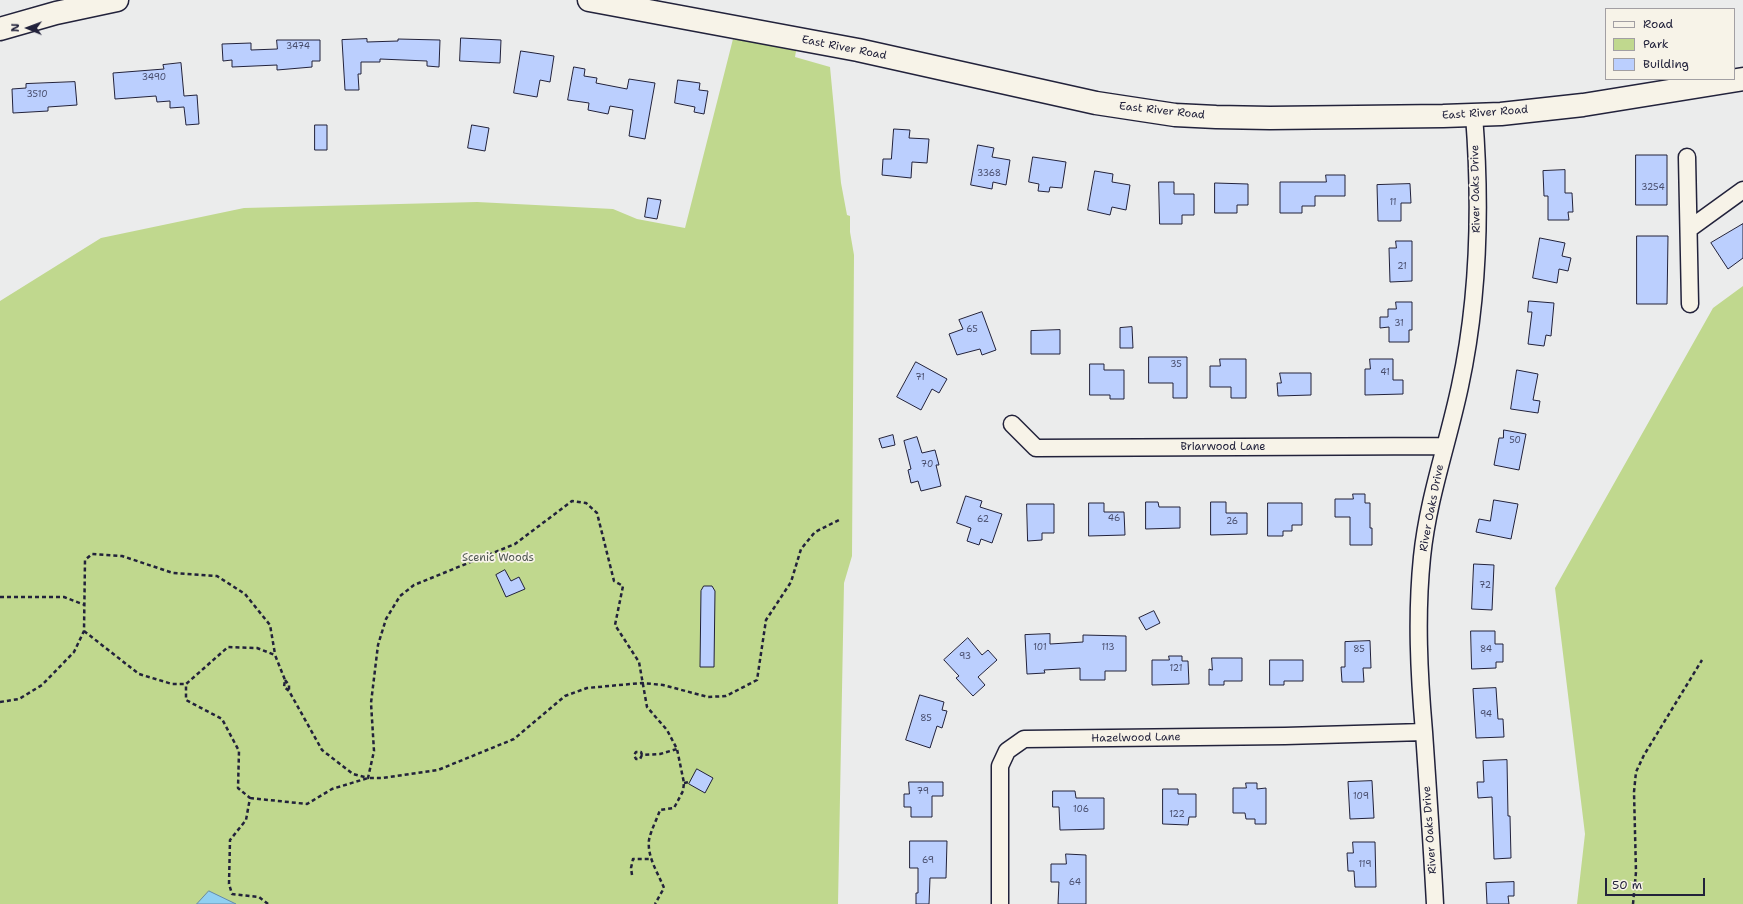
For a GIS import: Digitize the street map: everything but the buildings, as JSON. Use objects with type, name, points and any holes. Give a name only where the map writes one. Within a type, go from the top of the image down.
[{"type":"main road","points":[[0,29],[56,13],[117,0]]},
{"type":"main road","name":"East River Road","points":[[589,0],[858,50],[1021,87],[1136,110],[1175,115],[1216,117],[1474,115],[1557,108],[1743,79]]},
{"type":"street","name":"River Oaks Drive","points":[[1435,904],[1419,667],[1419,594],[1428,516],[1462,379],[1475,286],[1477,171],[1474,115]]},
{"type":"street","points":[[1687,157],[1690,304]]},
{"type":"street","points":[[1689,229],[1743,190]]},
{"type":"street","name":"Briarwood Lane","points":[[1012,424],[1036,448],[1445,446]]},
{"type":"street","name":"Hazelwood Lane","points":[[1000,904],[1000,766],[1007,751],[1024,739],[1285,736],[1424,732]]},
{"type":"path","points":[[368,778],[374,751],[371,702],[378,645],[386,619],[400,596],[414,585],[516,544],[572,501],[586,503],[597,513],[614,581],[623,586],[615,625],[638,662],[647,707],[667,730],[677,749],[684,783],[683,791],[674,808],[660,810],[649,839],[649,849],[652,860],[664,888],[655,904]]},
{"type":"path","points":[[0,702],[18,699],[42,685],[74,652],[84,631],[85,560],[92,554],[122,556],[173,573],[218,576],[245,594],[270,624],[275,655],[285,680],[284,687],[289,691],[322,750],[353,774],[368,778],[382,778],[438,770],[514,739],[565,696],[587,688],[642,683],[663,685],[708,697],[726,696],[757,680],[766,620],[791,582],[800,549],[815,532],[841,519]]},
{"type":"path","points":[[0,597],[64,597],[84,605]]},
{"type":"path","points":[[84,631],[138,674],[172,684],[186,684],[228,647],[257,648],[275,655]]},
{"type":"path","points":[[1632,904],[1636,872],[1634,792],[1636,772],[1644,755],[1702,660]]},
{"type":"path","points":[[186,684],[186,700],[222,719],[239,750],[238,788],[250,798],[307,804],[332,789],[368,778]]},
{"type":"path","points":[[642,755],[660,754],[677,749]]},
{"type":"path","points":[[684,783],[689,782]]},
{"type":"path","points":[[250,798],[246,820],[230,840],[229,884],[232,894],[259,896],[268,904]]},
{"type":"path","points":[[632,876],[631,868],[633,859],[652,860]]},
{"type":"green space","name":"Scenic Woods","points":[[735,38],[796,51],[795,57],[830,67],[841,183],[847,215],[850,216],[850,232],[854,255],[852,556],[844,583],[838,904],[0,904],[0,301],[101,238],[244,208],[477,202],[613,209],[637,219],[685,228],[733,39],[735,40]]},
{"type":"green space","points":[[1743,286],[1743,904],[1577,904],[1585,834],[1555,588],[1713,308]]},
{"type":"water","points":[[209,891],[236,904],[197,904]]}]
